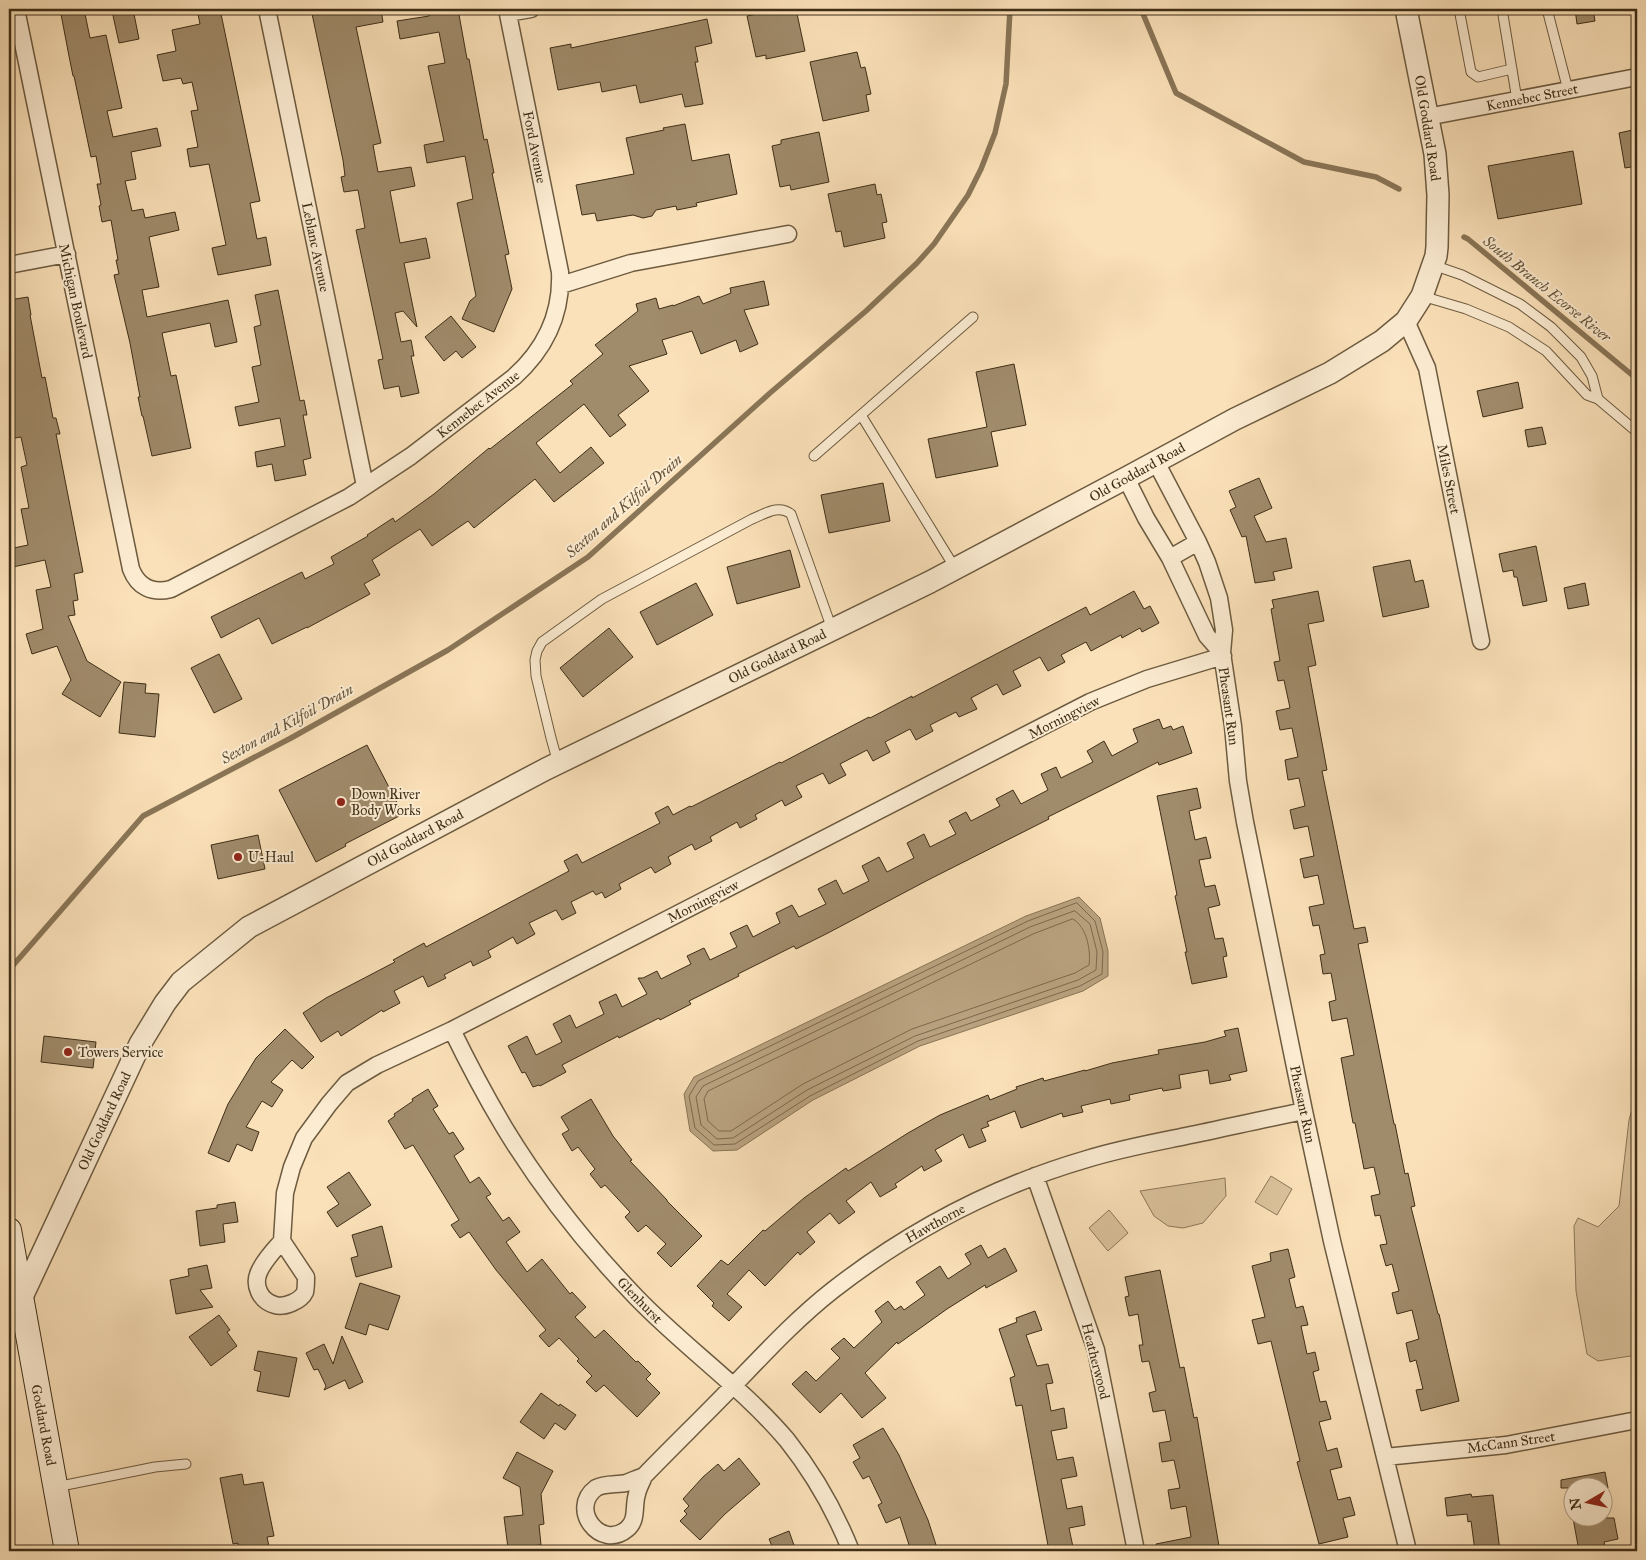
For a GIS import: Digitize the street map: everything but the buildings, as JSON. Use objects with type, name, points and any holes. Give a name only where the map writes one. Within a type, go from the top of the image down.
[{"type":"main road","name":"Goddard Road","points":[[9,1230],[67,1551]]},
{"type":"street","name":"Michigan Boulevard","points":[[16,9],[131,569],[134,577],[146,588]]},
{"type":"street","name":"Leblanc Avenue","points":[[267,9],[365,486]]},
{"type":"street","points":[[507,11],[531,9]]},
{"type":"street","name":"Old Goddard Road","points":[[22,1299],[140,1044],[165,1003],[181,982],[249,927],[558,763],[955,569],[1234,419],[1330,373],[1382,341],[1406,321],[1422,296],[1438,247],[1438,195],[1435,154],[1406,9]]},
{"type":"street","name":"Ford Avenue","points":[[507,11],[558,256],[561,284]]},
{"type":"street","name":"Kennebec Street","points":[[1427,117],[1637,78]]},
{"type":"street","points":[[561,284],[631,263],[788,234]]},
{"type":"street","points":[[9,265],[67,254]]},
{"type":"street","name":"Kennebec Avenue","points":[[146,588],[156,591],[171,589],[349,497],[411,456],[526,366],[540,350],[558,310],[561,284]]},
{"type":"street","name":"Miles Street","points":[[1406,321],[1427,368],[1481,640]]},
{"type":"street","name":"Pheasant Run","points":[[1156,462],[1207,562],[1223,614],[1222,654],[1245,822],[1332,1241],[1408,1551]]},
{"type":"street","name":"Pheasant Run","points":[[1126,478],[1146,518],[1170,558],[1207,636],[1222,654]]},
{"type":"street","points":[[1170,558],[1198,542]]},
{"type":"street","name":"Morningview","points":[[282,1241],[285,1193],[292,1167],[304,1138],[329,1104],[348,1083],[377,1065],[452,1030],[1090,702],[1147,679],[1222,654]]},
{"type":"street","name":"Glenhurst","points":[[452,1030],[483,1091],[505,1128],[536,1176],[570,1222],[597,1256],[636,1297],[667,1328],[733,1386],[786,1439],[816,1480],[839,1521],[851,1551]]},
{"type":"street","name":"Hawthorne","points":[[644,1476],[777,1340],[804,1315],[871,1262],[913,1234],[945,1216],[1035,1176],[1086,1159],[1123,1149],[1304,1111]]},
{"type":"street","name":"Heatherwood","points":[[1035,1176],[1096,1350],[1136,1551]]},
{"type":"street","name":"McCann Street","points":[[1385,1457],[1506,1445],[1637,1420]]},
{"type":"lane","points":[[1459,9],[1471,72],[1478,77],[1512,69]]},
{"type":"lane","points":[[1502,9],[1517,100]]},
{"type":"lane","points":[[1547,9],[1568,90]]},
{"type":"lane","points":[[1433,265],[1462,275],[1520,304],[1551,327],[1581,357],[1592,376],[1598,399]]},
{"type":"lane","points":[[1422,296],[1466,309],[1508,327],[1546,350],[1587,395],[1598,399],[1637,432]]},
{"type":"lane","points":[[814,456],[973,317]]},
{"type":"lane","points":[[861,415],[955,569]]},
{"type":"lane","points":[[558,763],[550,738],[536,676],[536,652],[542,642],[602,599],[752,519],[776,509],[786,510],[791,514],[832,629]]},
{"type":"lane","points":[[56,1487],[154,1467],[186,1464]]},
{"type":"shaded area","points":[[1637,1091],[1637,1355],[1598,1361],[1587,1354],[1576,1291],[1574,1226],[1578,1218],[1598,1227],[1619,1206],[1629,1120]]},
{"type":"shaded area","points":[[1271,1176],[1292,1189],[1277,1215],[1255,1202]]},
{"type":"shaded area","points":[[1225,1178],[1226,1196],[1203,1223],[1183,1228],[1168,1226],[1154,1216],[1140,1191]]},
{"type":"shaded area","points":[[1109,1210],[1128,1233],[1108,1251],[1089,1228]]},
{"type":"water","points":[[1079,897],[1100,918],[1108,951],[1108,976],[1083,991],[920,1046],[813,1100],[737,1150],[713,1151],[690,1131],[684,1094],[694,1077],[1026,916]]},
{"type":"waterway","name":"Sexton and Kilfoil Drain","points":[[9,970],[143,816],[291,738],[448,650],[588,557],[770,393],[866,311],[917,263],[934,244],[968,195],[981,169],[995,133],[1006,84],[1010,9]]},
{"type":"waterway","name":"South Branch Ecorse River","points":[[1141,9],[1176,93],[1304,162],[1376,177],[1399,189]]},
{"type":"waterway","name":"South Branch Ecorse River","points":[[1464,237],[1637,379]]},
{"type":"place","name":"Down River Body Works","points":[[341,802]]},
{"type":"place","name":"U-Haul","points":[[238,857]]},
{"type":"place","name":"Towers Service","points":[[68,1052]]}]
